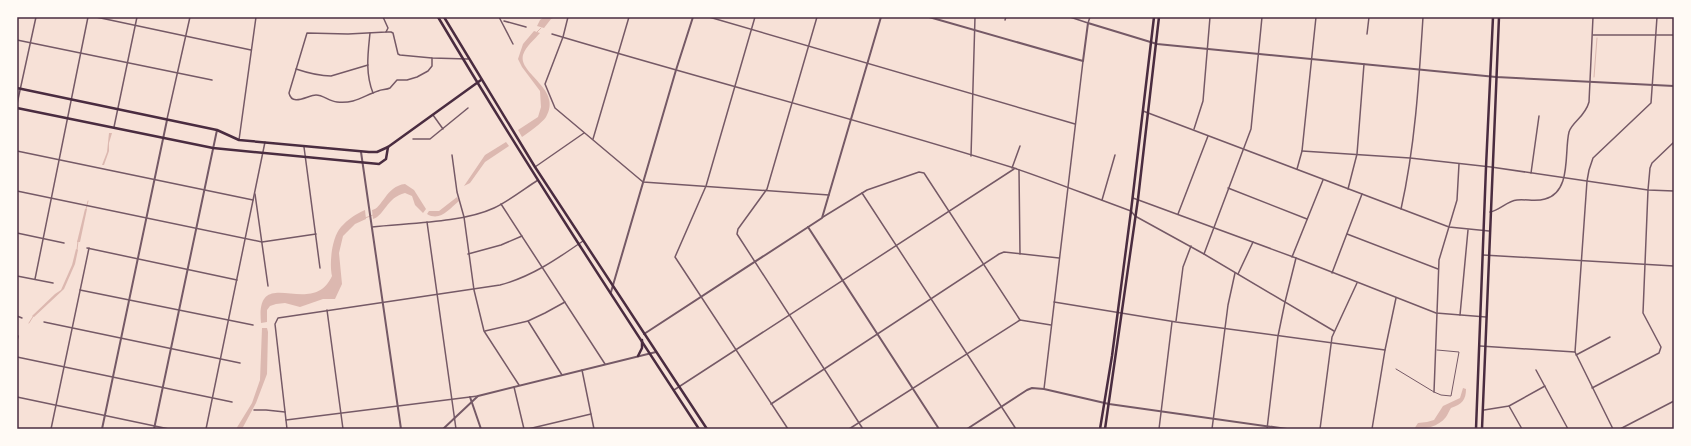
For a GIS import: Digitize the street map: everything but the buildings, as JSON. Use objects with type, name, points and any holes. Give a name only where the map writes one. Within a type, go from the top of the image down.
[{"type":"main road","points":[[438,17],[507,132],[699,429]]},
{"type":"main road","points":[[444,17],[520,144],[707,429]]},
{"type":"main road","points":[[1100,429],[1118,312],[1133,198],[1154,17]]},
{"type":"main road","points":[[1105,429],[1138,200],[1159,17]]},
{"type":"main road","points":[[1476,429],[1493,17]]},
{"type":"main road","points":[[1482,429],[1491,167],[1499,17]]},
{"type":"main road","points":[[19,88],[217,130],[239,140],[361,152],[377,152],[388,147],[481,80]]},
{"type":"main road","points":[[17,108],[163,139],[213,148],[263,154],[362,164],[382,164],[386,159],[388,147]]},
{"type":"main road","points":[[560,213],[564,211]]},
{"type":"main road","points":[[638,356],[642,348],[642,340]]},
{"type":"street","points":[[17,104],[19,88],[36,17]]},
{"type":"street","points":[[35,279],[88,17]]},
{"type":"street","points":[[96,17],[251,50]]},
{"type":"street","points":[[114,128],[137,17]]},
{"type":"street","points":[[102,429],[146,217],[190,17]]},
{"type":"street","points":[[239,140],[256,17]]},
{"type":"street","points":[[383,17],[388,28],[386,32]]},
{"type":"street","points":[[499,17],[513,44]]},
{"type":"street","points":[[503,24],[505,17]]},
{"type":"street","points":[[568,17],[545,84],[555,108],[643,182],[829,194]]},
{"type":"street","points":[[592,139],[629,17]]},
{"type":"street","points":[[611,292],[693,17]]},
{"type":"street","points":[[709,17],[1075,124]]},
{"type":"street","points":[[755,17],[706,186],[676,257],[788,429]]},
{"type":"street","points":[[817,17],[767,189],[737,231],[738,236],[754,262],[863,429]]},
{"type":"street","points":[[822,218],[881,17]]},
{"type":"street","points":[[929,17],[1083,61]]},
{"type":"street","points":[[971,156],[975,17]]},
{"type":"street","points":[[1070,17],[1157,44],[1496,77],[1674,86]]},
{"type":"street","points":[[1044,389],[1075,124],[1090,17]]},
{"type":"street","points":[[1194,129],[1203,101],[1210,17]]},
{"type":"street","points":[[1204,254],[1215,228],[1228,188],[1252,129],[1262,17]]},
{"type":"street","points":[[1297,169],[1302,151],[1316,17]]},
{"type":"street","points":[[1367,34],[1369,17]]},
{"type":"street","points":[[1401,209],[1410,158],[1420,70],[1423,17]]},
{"type":"street","points":[[1490,212],[1516,200],[1539,200],[1548,198],[1558,192],[1563,178],[1567,158],[1570,130],[1586,111],[1589,102],[1593,17]]},
{"type":"street","points":[[1613,429],[1576,353],[1587,181],[1593,158],[1648,108],[1651,103],[1657,17]]},
{"type":"street","points":[[504,21],[526,27]]},
{"type":"street","points":[[432,58],[432,66],[428,71],[410,79],[398,79],[390,88],[373,93],[360,100],[341,102],[330,101],[316,95],[296,100],[291,98],[289,93],[295,68],[307,32],[331,34],[391,32],[393,33],[400,55],[463,60],[469,59]]},
{"type":"street","points":[[370,33],[367,58],[370,83],[373,93]]},
{"type":"street","points":[[552,34],[792,104],[852,119],[1013,168],[1131,211],[1135,216],[1191,246],[1334,331]]},
{"type":"street","points":[[1593,35],[1674,35]]},
{"type":"street","points":[[17,40],[212,80]]},
{"type":"street","points":[[1348,189],[1357,154],[1364,64]]},
{"type":"street","points":[[295,68],[317,76],[331,76],[368,65]]},
{"type":"street","points":[[413,139],[428,140],[468,108]]},
{"type":"street","points":[[1143,111],[1194,129],[1244,150],[1449,227],[1489,231]]},
{"type":"street","points":[[433,115],[443,129]]},
{"type":"street","points":[[1531,173],[1539,116]]},
{"type":"street","points":[[154,427],[217,130]]},
{"type":"street","points":[[535,167],[584,132]]},
{"type":"street","points":[[1178,214],[1208,135]]},
{"type":"street","points":[[206,429],[265,142]]},
{"type":"street","points":[[1592,388],[1659,353],[1661,347],[1645,319],[1643,312],[1648,190],[1650,168],[1652,163],[1674,142]]},
{"type":"street","points":[[304,146],[320,268]]},
{"type":"street","points":[[674,390],[1013,168],[1020,146]]},
{"type":"street","points":[[17,151],[253,200]]},
{"type":"street","points":[[1302,151],[1410,158],[1491,167],[1648,190],[1674,191]]},
{"type":"street","points":[[361,152],[368,209],[401,429]]},
{"type":"street","points":[[452,155],[457,192],[464,217],[474,290],[484,331],[519,386]]},
{"type":"street","points":[[1102,200],[1115,155]]},
{"type":"street","points":[[1434,392],[1438,269],[1440,251],[1457,200],[1459,164]]},
{"type":"street","points":[[1019,170],[1020,254]]},
{"type":"street","points":[[644,334],[862,193],[873,187],[922,172],[1020,320]]},
{"type":"street","points":[[371,227],[427,222],[464,217],[485,212],[501,204],[538,180]]},
{"type":"street","points":[[1292,257],[1323,180]]},
{"type":"street","points":[[1228,188],[1307,219]]},
{"type":"street","points":[[17,191],[262,242],[316,234]]},
{"type":"street","points":[[255,192],[268,286]]},
{"type":"street","points":[[862,193],[1016,429]]},
{"type":"street","points":[[1332,273],[1362,194]]},
{"type":"street","points":[[1133,198],[1296,258],[1436,313],[1486,317]]},
{"type":"street","points":[[501,204],[605,364]]},
{"type":"street","points":[[427,222],[456,429]]},
{"type":"street","points":[[808,227],[939,429]]},
{"type":"street","points":[[1460,315],[1468,230]]},
{"type":"street","points":[[17,233],[64,243]]},
{"type":"street","points":[[1346,234],[1438,269]]},
{"type":"street","points":[[468,254],[501,245],[522,236]]},
{"type":"street","points":[[287,429],[275,325],[279,318],[474,290],[509,283],[543,267],[583,241]]},
{"type":"street","points":[[1238,274],[1253,242]]},
{"type":"street","points":[[1176,322],[1182,272],[1191,246]]},
{"type":"street","points":[[51,429],[88,248],[237,280]]},
{"type":"street","points":[[771,404],[1004,252],[1059,258]]},
{"type":"street","points":[[1483,255],[1674,266]]},
{"type":"street","points":[[1267,428],[1278,336],[1296,258]]},
{"type":"street","points":[[1212,429],[1225,328],[1235,273]]},
{"type":"street","points":[[17,276],[53,283]]},
{"type":"street","points":[[1320,429],[1331,342],[1334,331],[1357,282]]},
{"type":"street","points":[[80,290],[253,325]]},
{"type":"street","points":[[1372,429],[1385,350],[1396,298]]},
{"type":"street","points":[[484,331],[528,321],[565,302]]},
{"type":"street","points":[[1054,302],[1176,322],[1385,350]]},
{"type":"street","points":[[327,310],[343,429]]},
{"type":"street","points":[[17,316],[22,318]]},
{"type":"street","points":[[849,429],[1020,320],[1051,325]]},
{"type":"street","points":[[528,321],[562,375]]},
{"type":"street","points":[[1159,429],[1172,321]]},
{"type":"street","points":[[44,322],[240,364]]},
{"type":"street","points":[[17,341],[18,336]]},
{"type":"street","points":[[1480,346],[1576,353],[1610,337]]},
{"type":"street","points":[[286,420],[478,396],[656,352]]},
{"type":"street","points":[[17,356],[232,402]]},
{"type":"street","points":[[582,370],[594,429]]},
{"type":"street","points":[[1536,370],[1568,429]]},
{"type":"street","points":[[1482,410],[1509,406],[1545,386]]},
{"type":"street","points":[[514,387],[524,429]]},
{"type":"street","points":[[966,429],[1030,389],[1044,389],[1109,404],[1267,428],[1287,429]]},
{"type":"street","points":[[443,429],[471,400],[478,396]]},
{"type":"street","points":[[17,397],[169,429]]},
{"type":"street","points":[[470,397],[481,429]]},
{"type":"street","points":[[1620,429],[1674,401]]},
{"type":"street","points":[[1509,406],[1522,429]]},
{"type":"street","points":[[254,410],[285,412]]},
{"type":"street","points":[[528,429],[591,414]]},
{"type":"lane","points":[[1396,369],[1440,395],[1452,396],[1460,352],[1436,350]]},
{"type":"shaded area","points":[[544,17],[555,17],[551,19],[544,28],[537,26],[540,20]]},
{"type":"shaded area","points":[[534,31],[540,33],[526,49],[523,55],[523,62],[545,90],[549,98],[550,107],[546,117],[535,128],[522,137],[518,130],[538,117],[541,107],[540,91],[522,67],[518,59],[523,44]]},
{"type":"shaded area","points":[[109,133],[112,133],[109,143],[109,151],[104,165],[102,165],[107,152]]},
{"type":"shaded area","points":[[506,142],[509,146],[485,162],[470,183],[464,186],[485,155]]},
{"type":"shaded area","points":[[405,184],[414,190],[426,209],[423,213],[415,205],[412,196],[405,193],[394,198],[377,217],[373,219],[372,210],[379,206],[393,189]]},
{"type":"shaded area","points":[[457,197],[459,201],[444,214],[440,216],[432,216],[427,214],[429,211],[439,211]]},
{"type":"shaded area","points":[[85,209],[87,209],[80,242],[77,242]]},
{"type":"shaded area","points":[[365,210],[366,219],[355,224],[343,236],[339,253],[342,284],[335,299],[323,299],[300,307],[285,303],[276,304],[270,306],[267,310],[267,322],[261,323],[262,305],[267,296],[276,293],[312,293],[323,288],[332,276],[332,250],[338,231],[349,219]]},
{"type":"shaded area","points":[[76,249],[78,250],[75,264],[64,289],[34,317],[32,316],[61,290],[72,265]]},
{"type":"shaded area","points":[[262,328],[267,328],[268,332],[267,374],[256,403],[242,429],[236,429],[252,403],[260,380]]},
{"type":"shaded area","points":[[1463,388],[1466,389],[1463,401],[1451,408],[1443,420],[1432,427],[1414,429],[1418,423],[1434,420],[1443,406],[1460,398]]},
{"type":"waterway","points":[[536,33],[541,28]]},
{"type":"waterway","points":[[1594,77],[1597,38]]},
{"type":"waterway","points":[[86,209],[88,201]]},
{"type":"waterway","points":[[365,218],[373,215]]},
{"type":"waterway","points":[[77,250],[78,241]]},
{"type":"waterway","points":[[29,323],[34,315]]}]
